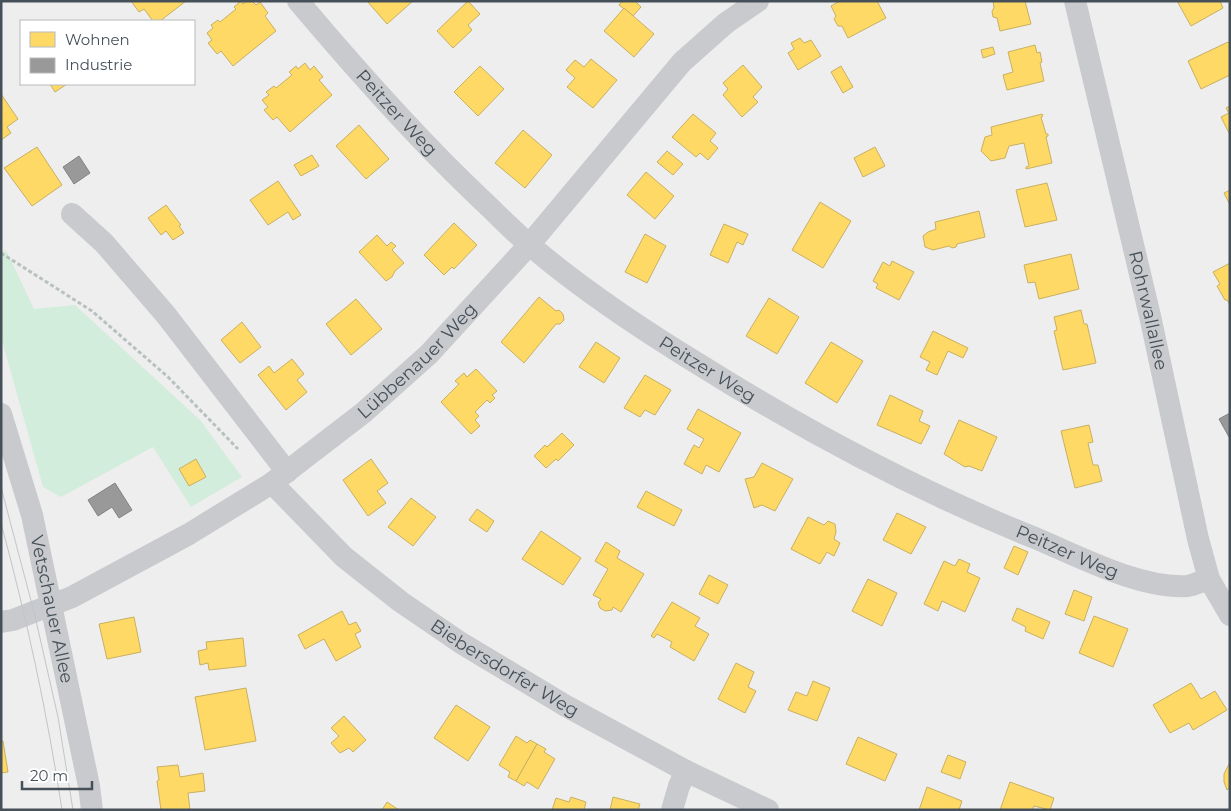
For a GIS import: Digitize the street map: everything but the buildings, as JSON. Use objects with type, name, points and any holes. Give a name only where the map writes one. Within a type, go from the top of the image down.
[{"type":"street","name":"Peitzer Weg","points":[[298,1],[438,159],[529,245],[579,286],[658,340],[769,408],[850,453],[918,488],[992,521],[1136,579],[1170,585],[1190,586],[1208,579]]},
{"type":"street","name":"Lübbenauer Weg","points":[[1,622],[13,620],[72,597],[189,534],[279,478],[363,413],[429,354],[529,245],[682,62],[726,23],[758,1]]},
{"type":"street","name":"Rohrwallallee","points":[[1075,1],[1150,316],[1208,579],[1230,615]]},
{"type":"street","name":"Biebersdorfer Weg","points":[[72,214],[104,243],[166,315],[279,478],[344,557],[416,612],[462,644],[566,706],[686,771],[768,810]]},
{"type":"street","name":"Vetschauer Allee","points":[[1,414],[32,515],[52,605],[92,810]]},
{"type":"street","points":[[672,810],[679,786],[686,771]]},
{"type":"path","points":[[1,253],[92,311],[168,377],[240,451]]},
{"type":"green space","points":[[6,250],[34,309],[75,305],[200,420],[242,477],[191,507],[153,447],[61,497],[43,487],[1,337],[1,252]]},
{"type":"tram line","points":[[1,487],[34,612],[58,717],[73,810]]},
{"type":"tram line","points":[[1,523],[36,666],[62,810]]}]
